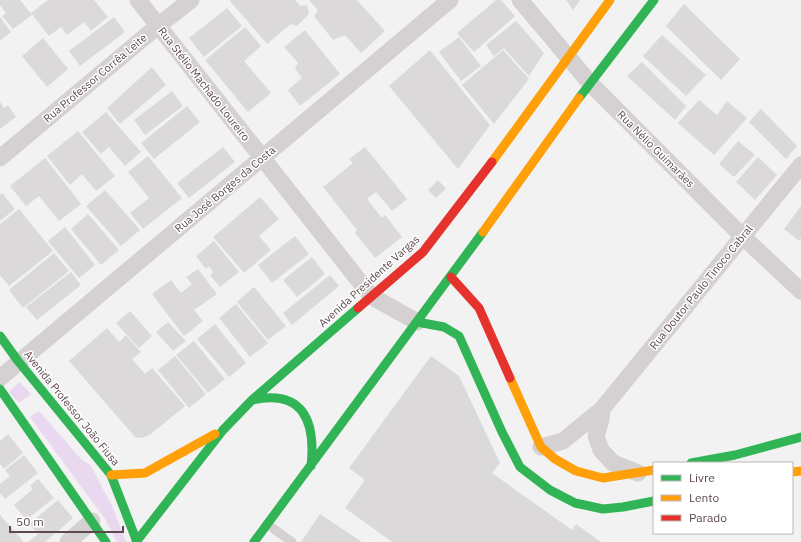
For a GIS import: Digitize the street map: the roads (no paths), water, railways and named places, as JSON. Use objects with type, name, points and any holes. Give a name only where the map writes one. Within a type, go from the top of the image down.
[{"type":"main road","name":"Avenida Presidente Vargas","points":[[137,542],[223,430],[252,400],[423,252],[492,162],[610,0]]},
{"type":"main road","points":[[254,542],[450,277],[590,83],[654,0]]},
{"type":"main road","points":[[450,277],[479,308],[526,423],[541,447],[555,459],[576,471],[603,478],[646,471]]},
{"type":"main road","points":[[417,322],[444,327],[460,336],[506,431],[520,467],[550,490],[575,503],[604,509],[653,501]]},
{"type":"main road","name":"Avenida Professor João Fiusa","points":[[0,336],[18,361],[111,475],[137,542]]},
{"type":"main road","points":[[0,389],[106,542]]},
{"type":"main road","points":[[252,400],[261,397],[276,396],[292,402],[299,407],[306,416],[312,434],[311,466]]},
{"type":"main road","points":[[111,475],[145,474],[223,430]]},
{"type":"main road","points":[[702,462],[736,459],[801,437]]},
{"type":"street","name":"Rua Stélio Machado Loureiro","points":[[138,0],[371,296],[417,322]]},
{"type":"street","name":"Rua Professor Corrêa Leite","points":[[0,158],[158,26],[192,0]]},
{"type":"street","name":"Rua José Borges da Costa","points":[[0,378],[18,361],[450,0]]},
{"type":"street","name":"Rua Nélio Guimarães","points":[[520,0],[590,83],[742,236],[801,291]]},
{"type":"street","name":"Rua Doutor Paulo Tinoco Cabral","points":[[541,447],[563,441],[602,409],[801,165]]},
{"type":"street","name":"Rua Doutor Paulo Tinoco Cabral","points":[[602,409],[596,436],[601,450],[613,463],[646,471]]},
{"type":"street","points":[[68,542],[92,521]]},
{"type":"lane","points":[[267,524],[292,542]]}]
